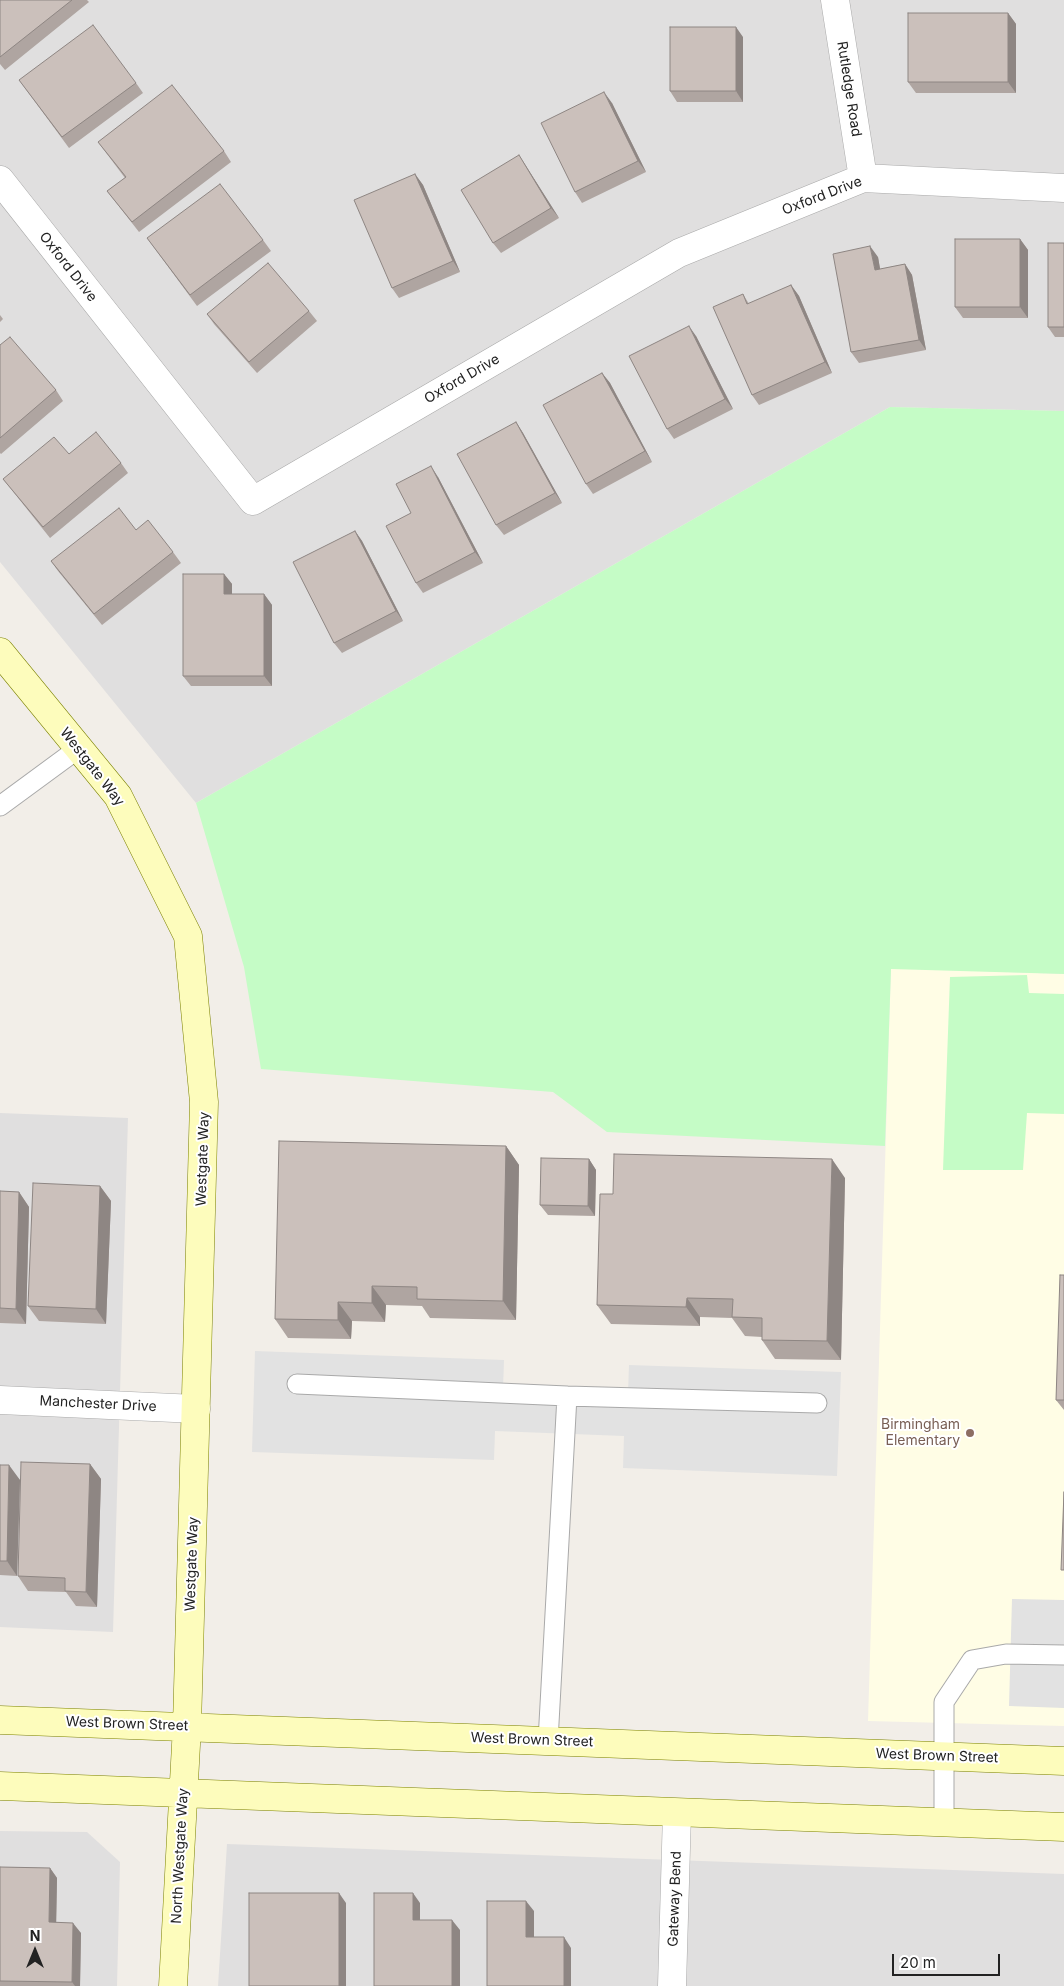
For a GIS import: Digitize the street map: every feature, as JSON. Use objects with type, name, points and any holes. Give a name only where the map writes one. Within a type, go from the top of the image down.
[{"type":"main road","name":"Westgate Way","points":[[0,652],[118,796],[188,936],[204,1102],[187,1726]]},
{"type":"main road","name":"West Brown Street","points":[[0,1720],[1064,1761]]},
{"type":"main road","name":"North Westgate Way","points":[[173,1986],[187,1726]]},
{"type":"main road","points":[[0,1786],[1064,1827]]},
{"type":"street","name":"Rutledge Road","points":[[835,0],[863,178]]},
{"type":"street","name":"Oxford Drive","points":[[0,180],[253,501],[680,253],[863,178],[1064,188]]},
{"type":"street","name":"Manchester Drive","points":[[0,1400],[196,1409]]},
{"type":"street","name":"Gateway Bend","points":[[672,1986],[678,1812]]},
{"type":"lane","points":[[0,806],[79,748]]},
{"type":"lane","points":[[297,1384],[567,1396],[817,1403]]},
{"type":"lane","points":[[548,1741],[567,1396]]},
{"type":"lane","points":[[944,1822],[944,1702],[972,1660],[1006,1654],[1064,1655]]},
{"type":"shaded area","points":[[0,0],[1064,0],[1064,411],[890,407],[196,803],[0,562]]},
{"type":"shaded area","name":"Birmingham Elementary","points":[[891,968],[1064,974],[1064,1726],[868,1721]]},
{"type":"shaded area","points":[[0,1113],[128,1118],[113,1632],[0,1627]]},
{"type":"shaded area","points":[[255,1351],[504,1360],[503,1389],[628,1393],[629,1365],[841,1372],[837,1476],[623,1468],[624,1436],[495,1431],[494,1460],[252,1452]]},
{"type":"shaded area","points":[[1012,1599],[1064,1600],[1064,1708],[1009,1706]]},
{"type":"shaded area","points":[[0,1831],[87,1832],[120,1862],[117,1986],[0,1986]]},
{"type":"shaded area","points":[[227,1844],[1064,1874],[1064,1986],[218,1986]]},
{"type":"green space","points":[[890,407],[1064,411],[1064,974],[891,969],[885,1146],[607,1132],[553,1092],[261,1069],[244,967],[196,803]]},
{"type":"green space","points":[[1027,975],[1029,993],[1064,994],[1064,1114],[1027,1113],[1023,1170],[943,1170],[950,977]]},
{"type":"building","points":[[0,0],[72,0],[0,57]]},
{"type":"building","points":[[908,13],[1008,13],[1008,82],[908,82]]},
{"type":"building","points":[[93,25],[136,83],[62,137],[19,80]]},
{"type":"building","points":[[670,27],[736,27],[736,91],[670,91]]},
{"type":"building","points":[[172,85],[224,151],[132,222],[107,191],[126,177],[98,142]]},
{"type":"building","points":[[604,92],[638,161],[575,192],[541,123]]},
{"type":"building","points":[[519,155],[551,208],[493,243],[461,190]]},
{"type":"building","points":[[415,174],[453,261],[392,288],[354,200]]},
{"type":"building","points":[[220,184],[263,240],[190,295],[147,238]]},
{"type":"building","points":[[955,239],[1020,239],[1020,307],[955,307]]},
{"type":"building","points":[[1048,243],[1064,243],[1064,327],[1048,327]]},
{"type":"building","points":[[870,246],[875,270],[905,264],[919,340],[851,352],[833,254]]},
{"type":"building","points":[[268,263],[309,311],[249,362],[207,314]]},
{"type":"building","points":[[791,285],[825,362],[752,395],[713,307],[743,294],[747,304]]},
{"type":"building","points":[[689,326],[725,399],[667,429],[629,356]]},
{"type":"building","points":[[10,337],[56,390],[0,438],[0,345]]},
{"type":"building","points":[[602,373],[645,451],[586,484],[543,405]]},
{"type":"building","points":[[516,422],[555,493],[496,525],[457,454]]},
{"type":"building","points":[[96,432],[121,463],[43,527],[3,479],[54,437],[69,454]]},
{"type":"building","points":[[431,466],[475,552],[416,583],[386,526],[411,513],[396,484]]},
{"type":"building","points":[[119,508],[136,530],[148,520],[173,552],[94,614],[51,561]]},
{"type":"building","points":[[355,531],[396,611],[334,643],[293,562]]},
{"type":"building","points":[[183,574],[224,574],[224,594],[264,594],[264,676],[183,676]]},
{"type":"building","points":[[279,1141],[506,1146],[503,1301],[417,1299],[417,1287],[372,1286],[372,1303],[338,1302],[338,1320],[275,1319]]},
{"type":"building","points":[[614,1154],[832,1159],[827,1341],[762,1340],[762,1318],[732,1317],[733,1299],[687,1298],[686,1307],[597,1305],[600,1194],[613,1194]]},
{"type":"building","points":[[541,1158],[589,1159],[588,1206],[540,1205]]},
{"type":"building","points":[[33,1183],[100,1186],[96,1309],[28,1306]]},
{"type":"building","points":[[0,1191],[19,1192],[16,1309],[0,1308]]},
{"type":"building","points":[[1060,1275],[1064,1275],[1064,1400],[1056,1400]]},
{"type":"building","points":[[21,1462],[90,1464],[86,1592],[65,1591],[65,1578],[18,1576]]},
{"type":"building","points":[[0,1465],[9,1465],[7,1561],[0,1561]]},
{"type":"building","points":[[1064,1492],[1064,1570],[1061,1570]]},
{"type":"building","points":[[0,1867],[50,1868],[49,1922],[73,1923],[72,1982],[0,1981]]},
{"type":"building","points":[[249,1893],[339,1893],[339,1986],[249,1986]]},
{"type":"building","points":[[374,1893],[413,1893],[413,1920],[452,1920],[452,1986],[374,1986]]},
{"type":"building","points":[[487,1901],[526,1901],[526,1937],[564,1937],[564,1986],[487,1986]]},
{"type":"place","name":"Birmingham Elementary","points":[[970,1433]]}]
